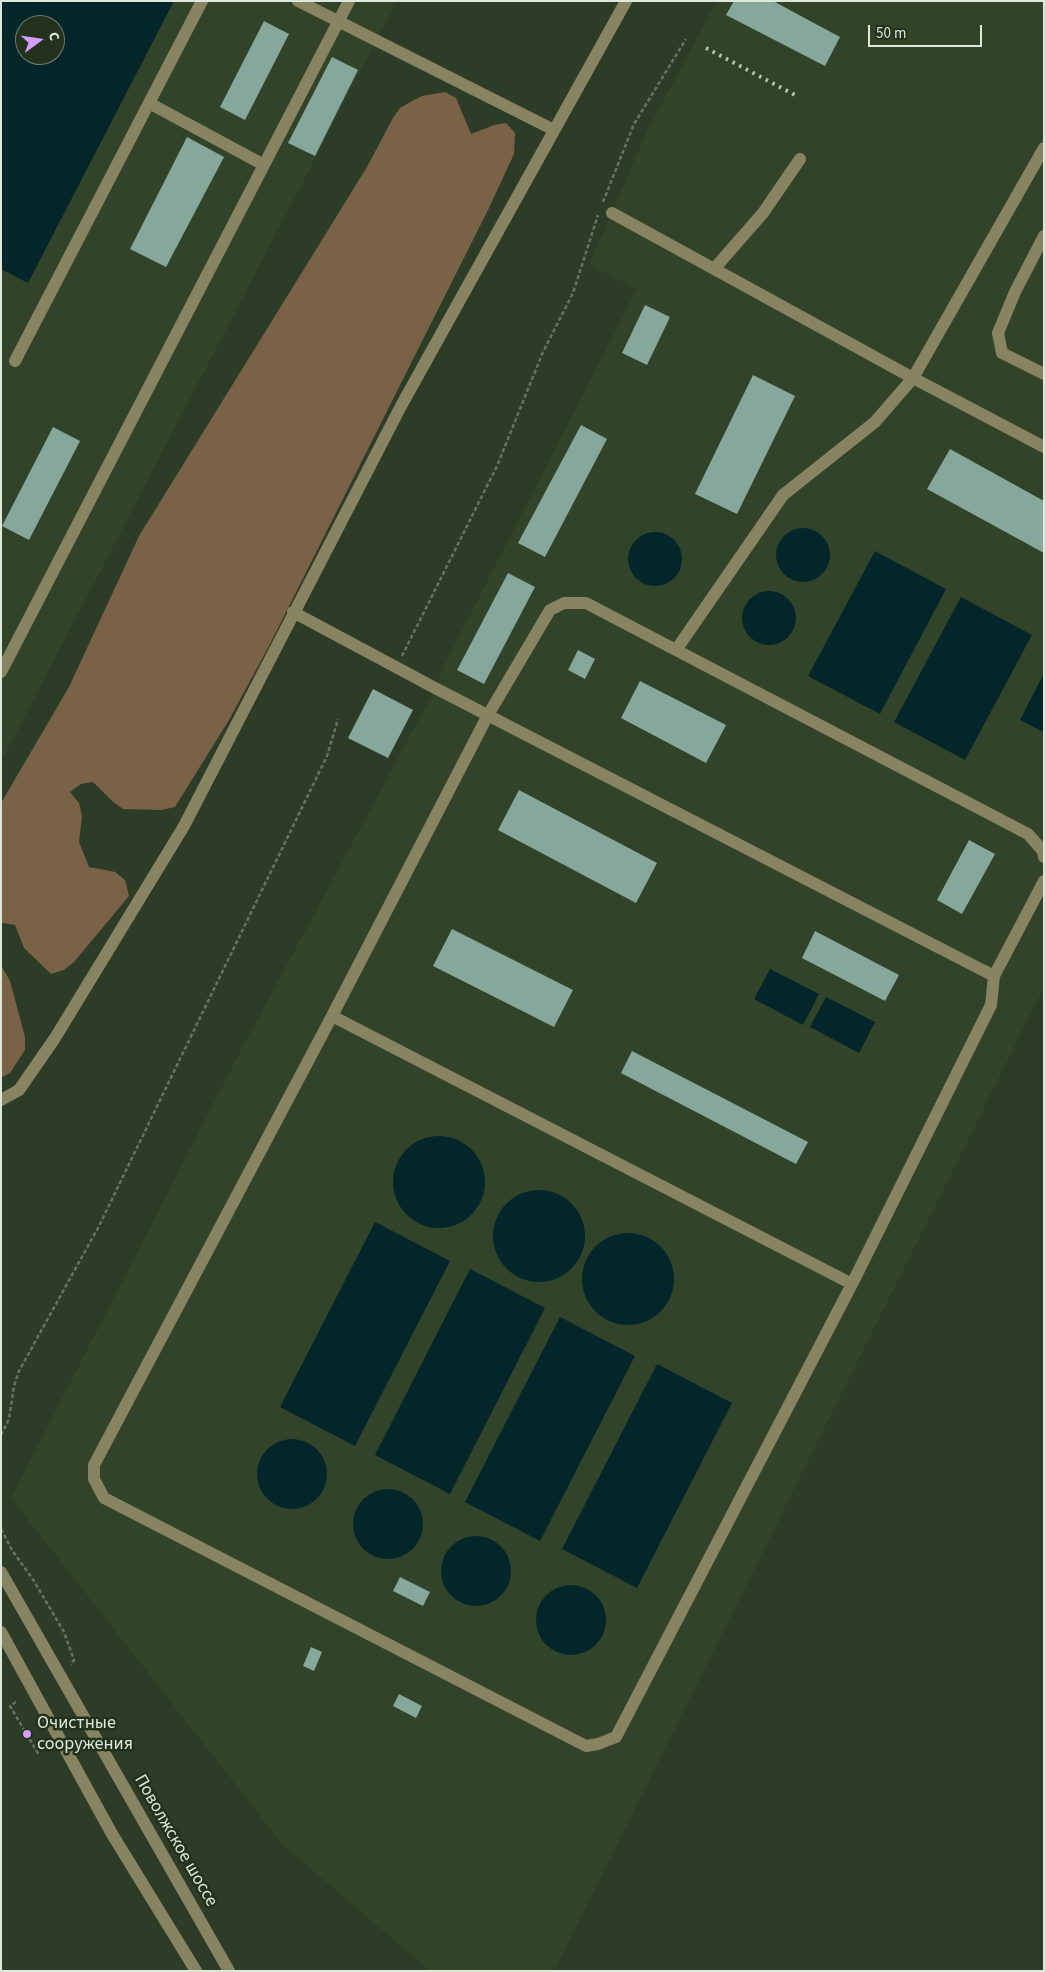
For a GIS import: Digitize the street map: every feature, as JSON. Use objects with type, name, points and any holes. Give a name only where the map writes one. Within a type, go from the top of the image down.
[{"type":"street","points":[[15,361],[202,1]]},
{"type":"street","points":[[298,1],[554,130]]},
{"type":"street","points":[[1,672],[349,1]]},
{"type":"street","points":[[1,1100],[19,1090],[55,1038],[184,826],[401,406],[626,1]]},
{"type":"street","points":[[149,103],[264,165]]},
{"type":"street","points":[[676,650],[783,495],[875,422],[913,378],[1044,148]]},
{"type":"street","points":[[714,269],[763,213],[800,159]]},
{"type":"street","points":[[605,212],[1044,447]]},
{"type":"street","points":[[1044,236],[1015,292],[998,333],[1002,353],[1044,374]]},
{"type":"street","points":[[1044,857],[1043,851],[1028,834],[586,603],[564,603],[550,610],[488,715],[332,1016],[94,1465],[94,1479],[104,1498],[586,1746],[616,1738],[852,1284],[991,1005],[994,976],[1044,881]]},
{"type":"street","points":[[293,612],[488,715],[994,976]]},
{"type":"street","points":[[332,1016],[852,1284]]},
{"type":"street","name":"Поволжское шоссе","points":[[1,1572],[229,1971]]},
{"type":"street","points":[[1,1632],[112,1834],[196,1971]]},
{"type":"path","points":[[603,203],[634,124],[686,39]]},
{"type":"path","points":[[397,667],[497,466],[543,352],[573,293],[605,212]]},
{"type":"path","points":[[1,1435],[9,1419],[14,1386],[19,1371],[108,1209],[327,756],[338,719]]},
{"type":"path","points":[[1,1529],[12,1550],[34,1581],[64,1632],[74,1660],[71,1665]]},
{"type":"path","points":[[16,1702],[10,1706],[39,1755]]},
{"type":"shaded area","points":[[1,1],[397,1],[1,762]]},
{"type":"shaded area","points":[[717,1],[1044,1],[1044,987],[554,1971],[430,1971],[283,1845],[11,1498],[241,1050],[432,695],[445,664],[637,289],[589,265],[648,129]]},
{"type":"shaded area","points":[[445,92],[456,98],[471,134],[494,125],[506,123],[515,133],[514,154],[487,212],[270,644],[229,720],[175,807],[161,810],[123,809],[93,782],[81,784],[70,792],[79,803],[82,816],[79,842],[89,867],[115,872],[125,880],[129,896],[74,962],[64,970],[51,974],[24,948],[15,925],[3,923],[1,925],[1,803],[69,687],[139,536],[367,167],[393,118],[400,108],[422,96]]},
{"type":"shaded area","points":[[1,965],[10,981],[25,1037],[25,1050],[10,1073],[1,1078]]},
{"type":"water","points":[[1,1],[174,1],[28,283],[1,269]]},
{"type":"water","points":[[803,528],[813,530],[822,536],[828,545],[830,555],[828,565],[822,574],[813,580],[803,582],[793,580],[784,574],[778,565],[776,555],[778,545],[784,536],[793,530]]},
{"type":"water","points":[[655,532],[665,534],[674,540],[680,549],[682,559],[680,569],[674,578],[665,584],[655,586],[645,584],[636,578],[630,569],[628,559],[630,549],[636,540],[645,534]]},
{"type":"water","points":[[875,551],[946,589],[880,714],[808,676]]},
{"type":"water","points":[[769,591],[779,593],[788,599],[794,608],[796,618],[794,628],[788,637],[779,643],[769,645],[759,643],[750,637],[744,628],[742,618],[744,608],[750,599],[759,593]]},
{"type":"water","points":[[961,597],[1032,635],[965,760],[894,722]]},
{"type":"water","points":[[1044,673],[1044,731],[1043,732],[1020,720]]},
{"type":"water","points":[[770,969],[819,994],[803,1025],[754,999]]},
{"type":"water","points":[[826,997],[875,1022],[859,1053],[810,1027]]},
{"type":"water","points":[[439,1136],[456,1140],[471,1150],[481,1165],[485,1182],[481,1199],[471,1214],[456,1224],[439,1228],[422,1224],[407,1214],[397,1199],[393,1182],[397,1165],[407,1150],[422,1140]]},
{"type":"water","points":[[539,1190],[557,1194],[571,1204],[581,1218],[585,1236],[581,1254],[571,1268],[557,1278],[539,1282],[521,1278],[507,1268],[497,1254],[493,1236],[497,1218],[507,1204],[521,1194]]},
{"type":"water","points":[[375,1222],[450,1261],[355,1446],[280,1407]]},
{"type":"water","points":[[628,1233],[645,1237],[660,1247],[670,1262],[674,1279],[670,1296],[660,1311],[645,1321],[628,1325],[611,1321],[596,1311],[586,1296],[582,1279],[586,1262],[596,1247],[611,1237]]},
{"type":"water","points":[[470,1269],[545,1308],[450,1494],[375,1455]]},
{"type":"water","points":[[560,1317],[635,1356],[540,1541],[465,1502]]},
{"type":"water","points":[[657,1364],[732,1403],[637,1588],[562,1549]]},
{"type":"water","points":[[292,1439],[305,1442],[317,1449],[324,1461],[327,1474],[324,1487],[317,1499],[305,1506],[292,1509],[279,1506],[267,1499],[260,1487],[257,1474],[260,1461],[267,1449],[279,1442]]},
{"type":"water","points":[[388,1489],[401,1492],[413,1499],[420,1511],[423,1524],[420,1537],[413,1549],[401,1556],[388,1559],[375,1556],[363,1549],[356,1537],[353,1524],[356,1511],[363,1499],[375,1492]]},
{"type":"water","points":[[476,1536],[489,1539],[501,1546],[508,1558],[511,1571],[508,1584],[501,1596],[489,1603],[476,1606],[463,1603],[451,1596],[444,1584],[441,1571],[444,1558],[451,1546],[463,1539]]},
{"type":"water","points":[[571,1585],[584,1588],[596,1595],[603,1607],[606,1620],[603,1633],[596,1645],[584,1652],[571,1655],[558,1652],[546,1645],[539,1633],[536,1620],[539,1607],[546,1595],[558,1588]]},
{"type":"building","points":[[734,1],[773,1],[840,37],[825,66],[726,15]]},
{"type":"building","points":[[264,21],[289,34],[245,120],[220,107]]},
{"type":"building","points":[[332,57],[358,70],[315,156],[288,143]]},
{"type":"building","points":[[187,137],[224,157],[166,267],[130,249]]},
{"type":"building","points":[[645,305],[670,317],[647,365],[622,353]]},
{"type":"building","points":[[753,375],[795,396],[737,514],[695,494]]},
{"type":"building","points":[[581,425],[607,439],[545,557],[518,543]]},
{"type":"building","points":[[53,427],[80,441],[29,540],[2,526]]},
{"type":"building","points":[[950,449],[1044,501],[1044,553],[927,489]]},
{"type":"building","points":[[508,573],[535,587],[484,684],[457,670]]},
{"type":"building","points":[[578,650],[595,659],[585,679],[568,670]]},
{"type":"building","points":[[640,681],[726,725],[706,763],[621,718]]},
{"type":"building","points":[[373,689],[413,710],[388,758],[348,738]]},
{"type":"building","points":[[519,790],[657,863],[636,903],[498,830]]},
{"type":"building","points":[[969,840],[995,854],[962,914],[937,900]]},
{"type":"building","points":[[452,929],[573,990],[554,1027],[433,966]]},
{"type":"building","points":[[815,931],[899,975],[885,1001],[802,958]]},
{"type":"building","points":[[632,1051],[808,1142],[796,1164],[621,1073]]},
{"type":"building","points":[[400,1577],[430,1592],[423,1606],[393,1591]]},
{"type":"building","points":[[311,1647],[322,1652],[314,1671],[303,1666]]},
{"type":"building","points":[[399,1694],[422,1706],[416,1718],[393,1706]]},
{"type":"railway","points":[[706,48],[797,96]]},
{"type":"place","name":"Очистные сооружения","points":[[27,1734]]}]
